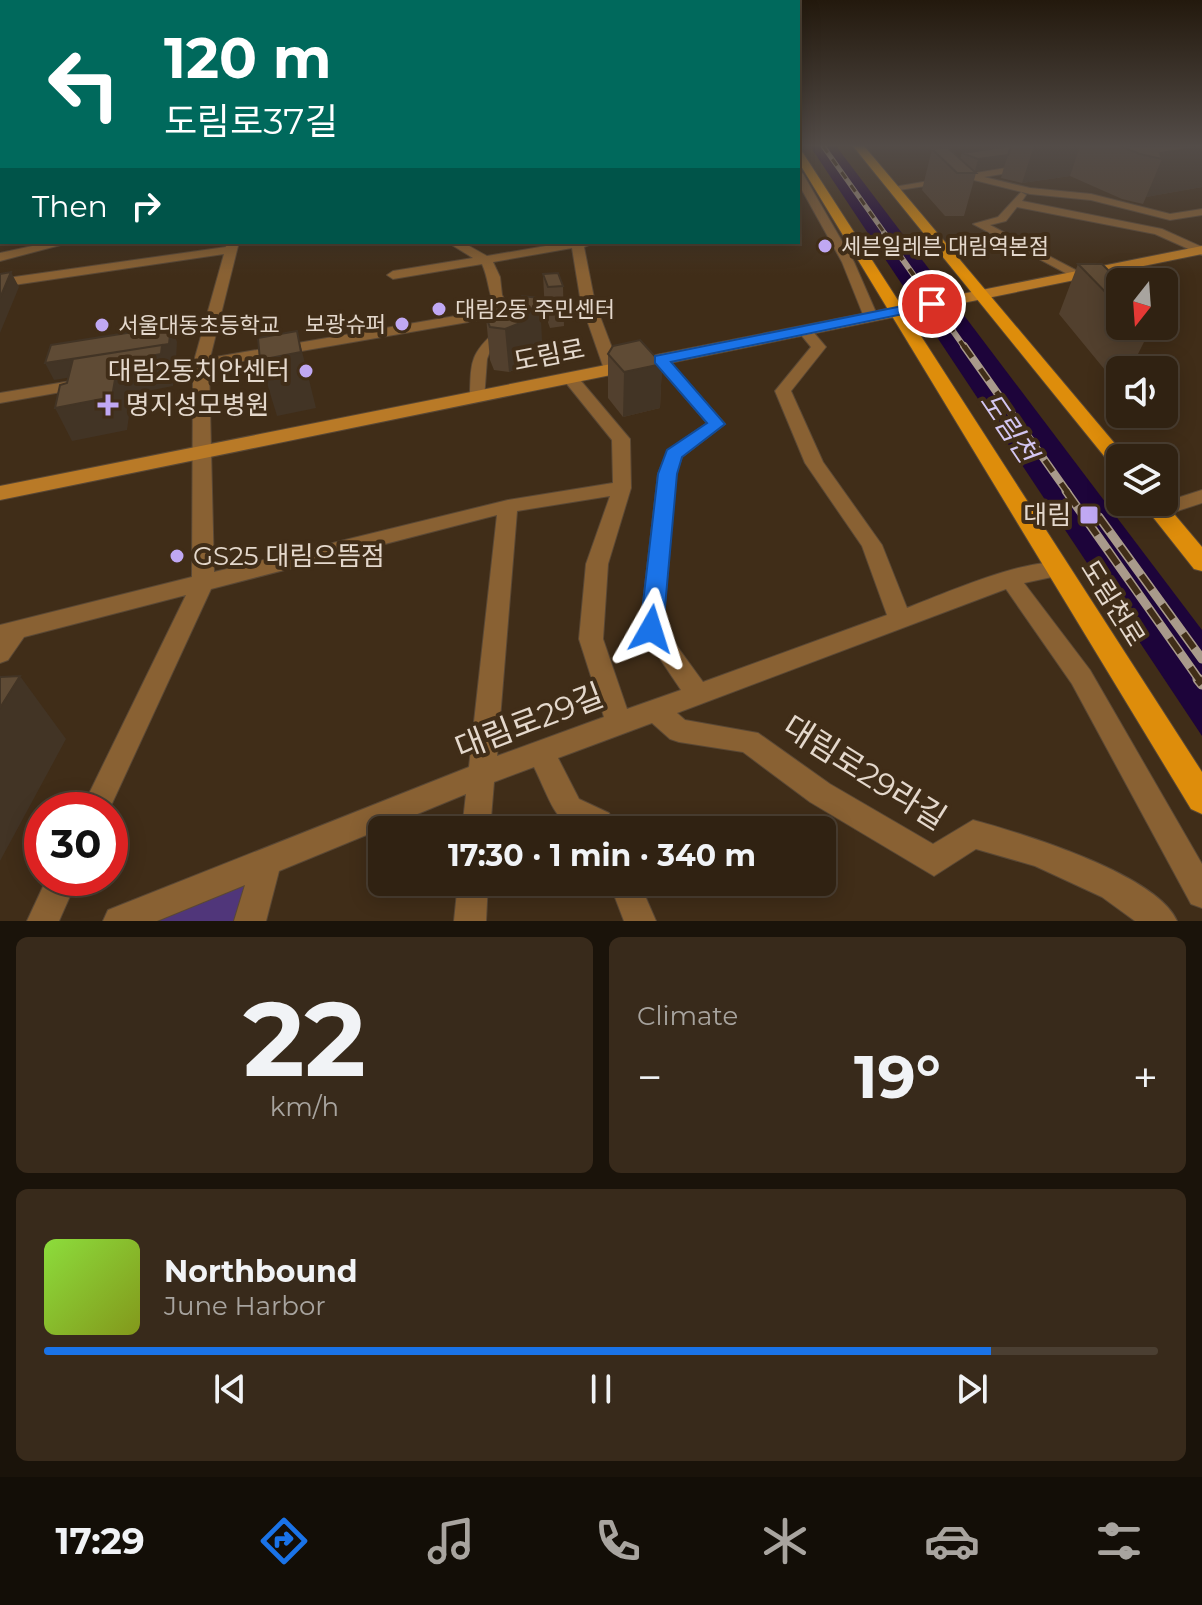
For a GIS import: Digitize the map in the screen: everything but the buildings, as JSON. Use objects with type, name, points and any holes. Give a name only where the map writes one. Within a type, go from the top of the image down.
[{"type":"main road","name":"도림천로","points":[[820,189],[904,310],[1059,569],[1202,799]]},
{"type":"main road","points":[[894,189],[978,295],[1106,446]]},
{"type":"main road","points":[[1164,516],[1202,563]]},
{"type":"street","points":[[805,189],[848,262],[871,317]]},
{"type":"street","points":[[1019,189],[1091,197],[1170,217],[1202,212]]},
{"type":"street","points":[[1025,190],[1002,219],[979,224],[1079,275]]},
{"type":"street","points":[[800,205],[828,201]]},
{"type":"street","points":[[1015,203],[1158,231],[1201,250]]},
{"type":"street","points":[[0,257],[57,244]]},
{"type":"street","points":[[457,244],[486,260],[494,277],[495,295],[504,312],[504,331],[484,349],[479,359],[478,396]]},
{"type":"street","points":[[393,275],[576,244]]},
{"type":"street","points":[[582,244],[588,303],[612,369]]},
{"type":"street","points":[[0,283],[231,246],[201,363],[203,583],[104,792]]},
{"type":"street","name":"도림로","points":[[0,493],[1201,250]]},
{"type":"street","points":[[139,374],[504,312]]},
{"type":"street","points":[[804,330],[819,347],[783,391],[788,408],[814,463],[872,545],[900,619]]},
{"type":"street","points":[[660,359],[717,424],[674,454],[667,474],[651,629],[698,695]]},
{"type":"street","points":[[570,378],[621,439],[622,488],[597,564],[591,639],[619,724]]},
{"type":"street","points":[[0,398],[93,382]]},
{"type":"street","points":[[0,653],[8,632],[508,506],[622,488]]},
{"type":"street","points":[[1178,501],[1202,496]]},
{"type":"street","points":[[477,816],[508,506]]},
{"type":"street","name":"대림로29길","points":[[119,921],[480,775],[1010,579],[1059,569]]},
{"type":"street","points":[[1010,579],[1081,677],[1202,893]]},
{"type":"street","name":"대림로29라길","points":[[655,710],[679,731],[749,741],[820,793],[934,861],[973,834],[1038,852],[1113,886],[1161,921]]},
{"type":"street","points":[[541,753],[569,809],[584,816]]},
{"type":"street","points":[[250,921],[267,861]]},
{"type":"street","points":[[43,921],[55,896]]},
{"type":"street","points":[[470,921],[472,896]]},
{"type":"street","points":[[630,896],[640,921]]},
{"type":"shaded area","points":[[250,881],[238,921],[155,921]]},
{"type":"water","name":"도림천","points":[[839,189],[869,189],[1106,503],[1106,516],[1116,516],[1202,630],[1202,736]]},
{"type":"railway","points":[[853,189],[886,235]]},
{"type":"railway","points":[[884,233],[965,348]]},
{"type":"railway","points":[[964,346],[1068,493]]},
{"type":"railway","points":[[1066,491],[1200,681]]},
{"type":"railway","points":[[1099,517],[1202,659]]},
{"type":"railway","points":[[1198,679],[1202,684]]},
{"type":"place","name":"세븐일레븐 대림역본점","points":[[825,246]]},
{"type":"place","name":"대림2동 주민센터","points":[[439,309]]},
{"type":"place","name":"보광슈퍼","points":[[402,324]]},
{"type":"place","name":"서울대동초등학교","points":[[102,325]]},
{"type":"place","name":"대림2동치안센터","points":[[306,371]]},
{"type":"place","name":"명지성모병원","points":[[108,405]]},
{"type":"place","name":"대림","points":[[1089,515]]},
{"type":"place","name":"GS25 대림으뜸점","points":[[177,556]]},
{"type":"route","points":[[651,629],[667,474],[674,454],[717,424],[660,359],[932,304]]}]
